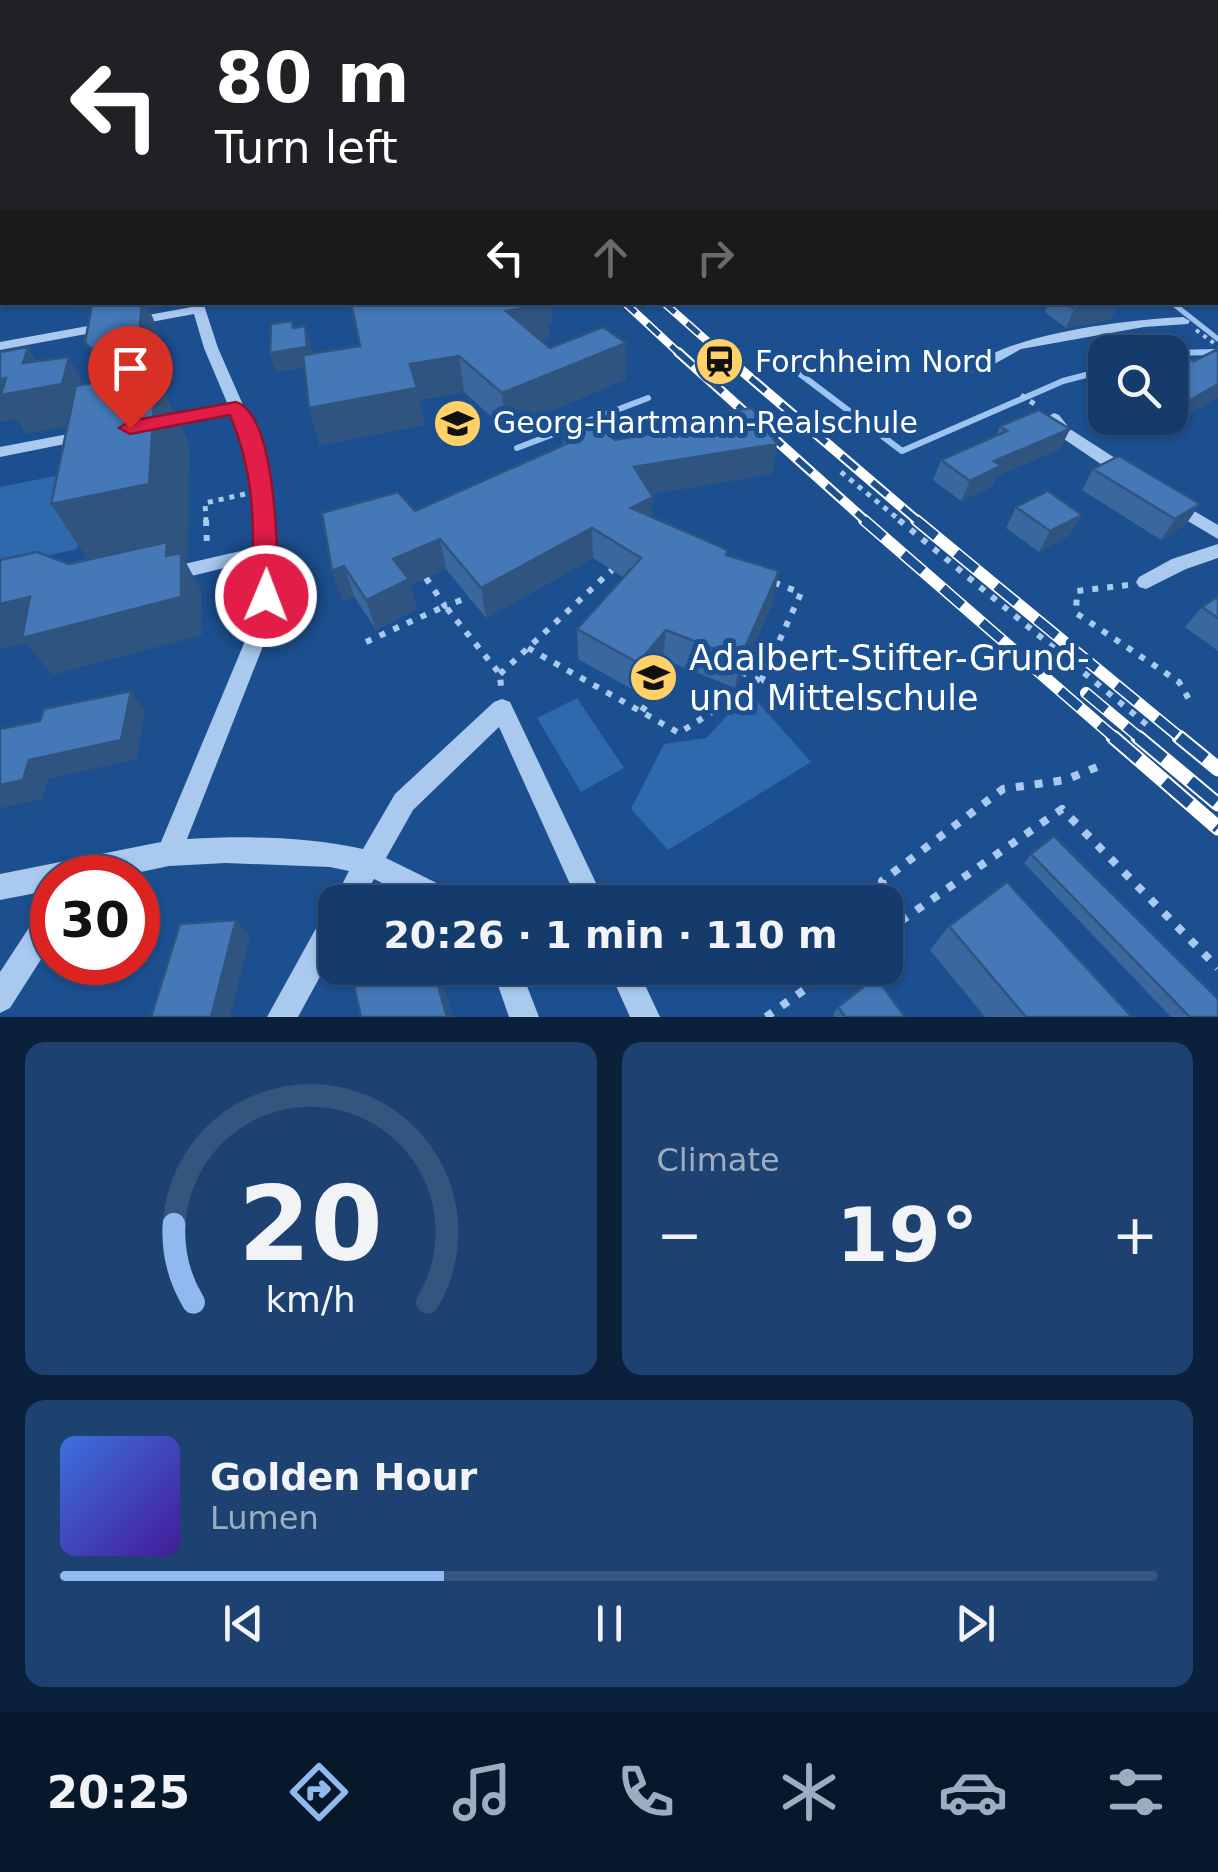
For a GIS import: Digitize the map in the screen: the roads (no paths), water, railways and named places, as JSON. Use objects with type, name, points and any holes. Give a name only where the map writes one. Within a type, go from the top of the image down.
[{"type":"street","points":[[0,346],[197,306],[257,455],[264,490],[266,596],[255,641],[169,852]]},
{"type":"street","points":[[975,369],[1017,346],[1144,323],[1183,321]]},
{"type":"street","points":[[148,424],[236,408]]},
{"type":"street","points":[[1054,418],[1064,432],[1218,534]]},
{"type":"street","points":[[0,452],[94,427],[111,431]]},
{"type":"street","points":[[151,578],[267,551]]},
{"type":"street","points":[[1146,582],[1179,564],[1218,551]]},
{"type":"street","points":[[356,885],[404,802],[502,709],[584,885]]},
{"type":"street","points":[[157,855],[330,854],[369,862],[414,885]]},
{"type":"street","points":[[0,887],[30,882]]},
{"type":"street","points":[[0,998],[30,952]]},
{"type":"street","points":[[282,1017],[318,952]]},
{"type":"street","points":[[512,985],[524,1017]]},
{"type":"street","points":[[630,985],[644,1017]]},
{"type":"waterway","points":[[1175,305],[1218,339]]},
{"type":"waterway","points":[[768,350],[774,355]]},
{"type":"waterway","points":[[771,352],[902,451],[1063,381],[1088,374]]},
{"type":"waterway","points":[[1217,352],[1170,353],[1218,352]]},
{"type":"waterway","points":[[517,448],[648,398]]},
{"type":"railway","points":[[627,305],[681,355]]},
{"type":"railway","points":[[666,305],[723,355]]},
{"type":"railway","points":[[678,352],[867,522]]},
{"type":"railway","points":[[720,352],[919,522]]},
{"type":"railway","points":[[864,520],[1116,739]]},
{"type":"railway","points":[[916,520],[1182,739]]},
{"type":"railway","points":[[1086,693],[1141,739]]},
{"type":"railway","points":[[1113,737],[1218,828]]},
{"type":"railway","points":[[1138,737],[1218,804]]},
{"type":"railway","points":[[1179,737],[1218,769]]},
{"type":"place","name":"Forchheim Nord","points":[[720,362]]},
{"type":"place","name":"Georg-Hartmann-Realschule","points":[[458,423]]},
{"type":"place","name":"Adalbert-Stifter-Grund- und Mittelschule","points":[[654,678]]}]
